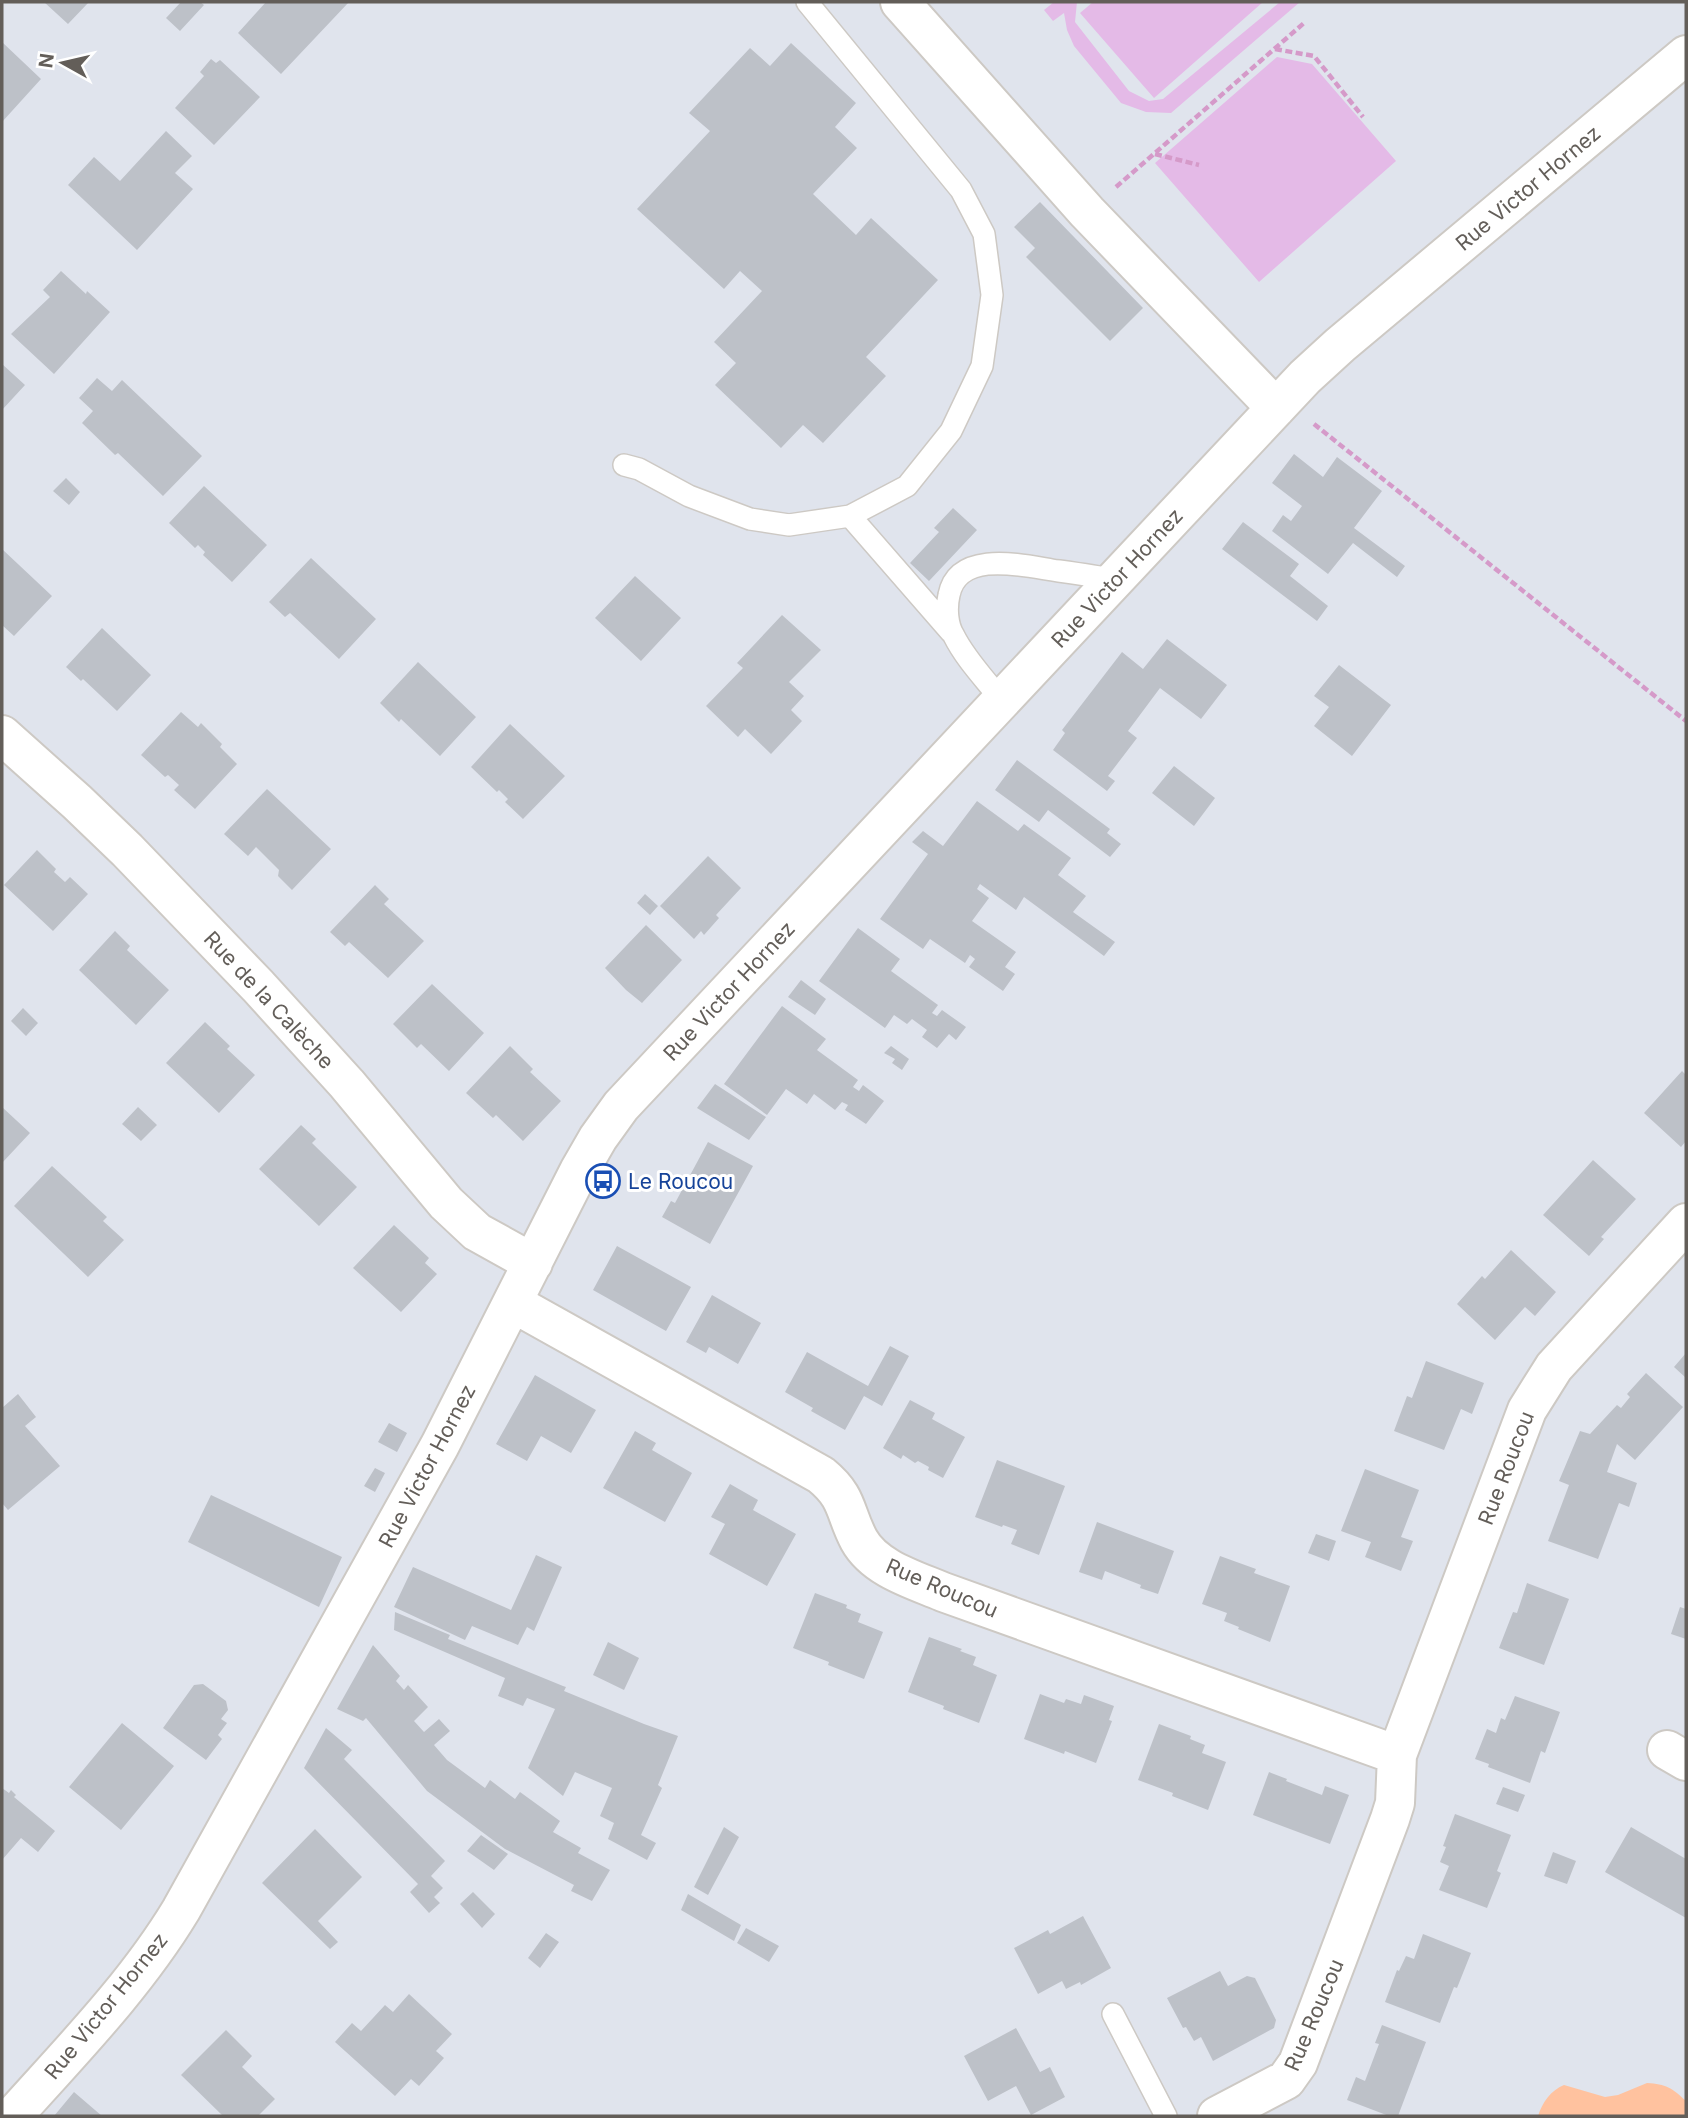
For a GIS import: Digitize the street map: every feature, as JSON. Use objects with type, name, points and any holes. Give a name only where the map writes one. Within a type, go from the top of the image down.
[{"type":"street","points":[[900,2],[1087,212],[1276,408]]},
{"type":"street","name":"Rue Victor Hornez","points":[[13,2116],[125,1989],[166,1934],[427,1469],[588,1155],[621,1106],[1276,408],[1340,345],[1686,55]]},
{"type":"street","name":"Rue de la Calèche","points":[[2,735],[127,850],[258,986],[347,1084],[434,1192],[484,1236],[533,1263]]},
{"type":"street","name":"Rue Roucou","points":[[1217,2116],[1286,2080],[1298,2063],[1390,1819],[1395,1803],[1397,1755],[1534,1396],[1554,1367],[1686,1223]]},
{"type":"street","name":"Rue Roucou","points":[[513,1303],[821,1475],[840,1493],[860,1543],[876,1559],[900,1574],[943,1592],[1397,1755]]},
{"type":"lane","points":[[624,465],[639,469],[689,496],[750,519],[789,525],[850,516],[907,486],[951,431],[982,366],[992,295],[984,234],[961,190],[807,2]]},
{"type":"lane","points":[[850,516],[952,634],[1002,701]]},
{"type":"lane","points":[[952,634],[947,606],[951,586],[958,576],[974,566],[1015,564],[1116,580]]},
{"type":"lane","points":[[1113,2014],[1166,2116]]},
{"type":"path","points":[[1087,212],[1304,23]]},
{"type":"path","points":[[1275,48],[1314,56],[1363,117]]},
{"type":"path","points":[[1154,153],[1199,165]]},
{"type":"path","points":[[1276,408],[1300,413],[1686,721]]},
{"type":"shaded area","points":[[1054,2],[1077,2],[1075,22],[1129,91],[1149,101],[1163,99],[1280,2],[1300,2],[1171,113],[1146,112],[1121,103],[1074,46],[1064,13],[1053,21],[1044,10]]},
{"type":"shaded area","points":[[1093,2],[1263,2],[1154,98],[1080,13]]},
{"type":"shaded area","points":[[1277,57],[1312,64],[1396,161],[1259,282],[1155,163]]},
{"type":"shaded area","points":[[1647,2083],[1673,2090],[1686,2101],[1686,2116],[1538,2116],[1548,2098],[1564,2085],[1605,2097],[1618,2095]]},
{"type":"building","points":[[44,2],[89,2],[68,24]]},
{"type":"building","points":[[181,2],[200,2],[204,5],[180,31],[166,18]]},
{"type":"building","points":[[266,2],[349,2],[281,74],[238,33]]},
{"type":"building","points":[[2,42],[41,79],[2,122]]},
{"type":"building","points":[[791,43],[856,103],[835,127],[857,148],[813,194],[856,235],[871,218],[938,280],[866,357],[886,376],[823,443],[803,425],[781,448],[715,385],[736,363],[714,342],[762,291],[740,271],[724,289],[637,209],[710,131],[689,113],[750,48],[770,66]]},
{"type":"building","points":[[211,59],[216,63],[220,60],[260,97],[214,145],[175,108],[204,76],[200,72]]},
{"type":"building","points":[[166,131],[192,156],[175,173],[193,189],[137,250],[68,185],[94,157],[120,181]]},
{"type":"building","points":[[1040,202],[1143,308],[1110,341],[1026,257],[1035,248],[1014,227]]},
{"type":"building","points":[[61,271],[110,312],[54,374],[11,334],[50,297],[43,290]]},
{"type":"building","points":[[2,364],[25,385],[2,410]]},
{"type":"building","points":[[97,378],[112,391],[122,380],[202,456],[163,496],[82,423],[93,411],[79,398]]},
{"type":"building","points":[[1294,454],[1323,477],[1337,457],[1382,491],[1354,528],[1405,566],[1397,577],[1353,543],[1328,574],[1272,531],[1283,515],[1291,521],[1302,506],[1272,483]]},
{"type":"building","points":[[66,478],[80,492],[69,505],[53,491]]},
{"type":"building","points":[[204,486],[267,545],[232,582],[203,555],[205,552],[198,545],[195,548],[169,523]]},
{"type":"building","points":[[953,508],[977,530],[929,581],[910,563],[939,532],[934,528]]},
{"type":"building","points":[[1243,522],[1299,564],[1290,576],[1328,606],[1317,621],[1222,549]]},
{"type":"building","points":[[2,549],[52,596],[14,636],[2,625]]},
{"type":"building","points":[[311,558],[376,619],[339,659],[290,613],[285,617],[269,602]]},
{"type":"building","points":[[635,576],[681,618],[641,661],[595,618]]},
{"type":"building","points":[[782,615],[821,650],[789,682],[804,696],[791,710],[802,721],[771,754],[745,729],[738,737],[706,706],[743,668],[737,663]]},
{"type":"building","points":[[102,628],[151,675],[117,711],[66,667]]},
{"type":"building","points":[[1167,639],[1227,685],[1201,719],[1160,688],[1128,731],[1137,738],[1108,776],[1115,781],[1107,791],[1053,750],[1065,733],[1062,730],[1122,652],[1143,669]]},
{"type":"building","points":[[418,662],[476,717],[440,756],[380,703]]},
{"type":"building","points":[[1339,665],[1391,705],[1352,756],[1314,726],[1329,707],[1314,696]]},
{"type":"building","points":[[181,712],[198,727],[201,723],[237,764],[195,809],[174,790],[179,785],[168,775],[165,777],[141,755]]},
{"type":"building","points":[[510,724],[565,776],[523,819],[505,802],[508,799],[499,790],[497,792],[471,767]]},
{"type":"building","points":[[1017,760],[1110,829],[1107,833],[1121,844],[1110,857],[1048,810],[1039,822],[995,790]]},
{"type":"building","points":[[1174,766],[1215,798],[1194,826],[1152,793]]},
{"type":"building","points":[[267,789],[331,849],[292,890],[278,876],[279,870],[256,847],[248,856],[224,834]]},
{"type":"building","points":[[977,801],[1018,831],[1024,824],[1071,858],[1058,875],[1086,896],[1073,912],[1115,942],[1104,956],[1024,897],[1016,910],[980,884],[977,889],[989,898],[972,921],[1016,952],[1005,967],[1015,974],[1003,991],[969,967],[975,959],[970,955],[965,963],[930,939],[923,949],[880,919],[928,854],[912,842],[923,831],[943,846]]},
{"type":"building","points":[[37,850],[65,882],[70,877],[88,894],[53,931],[4,885]]},
{"type":"building","points":[[708,856],[741,888],[716,915],[719,918],[704,935],[701,931],[694,939],[660,906]]},
{"type":"building","points":[[375,885],[389,899],[384,904],[424,941],[388,978],[349,942],[345,946],[330,932]]},
{"type":"building","points":[[645,894],[658,906],[650,915],[637,903]]},
{"type":"building","points":[[646,925],[682,960],[642,1003],[605,968]]},
{"type":"building","points":[[858,928],[900,959],[891,971],[938,1005],[932,1013],[937,1016],[942,1010],[966,1027],[956,1040],[949,1034],[937,1048],[922,1037],[927,1030],[912,1019],[907,1024],[894,1015],[885,1028],[819,981]]},
{"type":"building","points":[[115,931],[130,946],[127,950],[169,990],[136,1025],[79,970]]},
{"type":"building","points":[[801,980],[826,999],[815,1015],[788,997]]},
{"type":"building","points":[[432,984],[484,1033],[449,1071],[421,1044],[417,1048],[393,1024]]},
{"type":"building","points":[[782,1006],[826,1039],[817,1050],[858,1080],[853,1087],[859,1091],[863,1085],[884,1101],[866,1124],[845,1110],[848,1105],[842,1102],[835,1110],[814,1094],[807,1104],[786,1089],[767,1115],[724,1084]]},
{"type":"building","points":[[23,1008],[38,1023],[26,1036],[11,1021]]},
{"type":"building","points":[[205,1022],[230,1046],[227,1049],[255,1075],[219,1113],[166,1063]]},
{"type":"building","points":[[510,1046],[533,1069],[530,1072],[561,1101],[523,1141],[496,1115],[493,1118],[466,1093]]},
{"type":"building","points":[[891,1046],[909,1059],[902,1070],[892,1063],[895,1059],[884,1053]]},
{"type":"building","points":[[1682,1071],[1686,1075],[1686,1141],[1681,1147],[1644,1113]]},
{"type":"building","points":[[715,1084],[766,1117],[749,1140],[697,1108]]},
{"type":"building","points":[[2,1107],[30,1133],[2,1163]]},
{"type":"building","points":[[138,1107],[157,1125],[141,1141],[122,1124]]},
{"type":"building","points":[[301,1125],[316,1139],[312,1143],[357,1187],[319,1226],[259,1169]]},
{"type":"building","points":[[708,1142],[753,1166],[710,1244],[662,1217],[671,1201],[675,1203]]},
{"type":"building","points":[[1593,1160],[1636,1199],[1601,1237],[1604,1239],[1589,1256],[1543,1215]]},
{"type":"building","points":[[52,1166],[107,1217],[103,1221],[124,1240],[88,1277],[14,1206]]},
{"type":"building","points":[[394,1225],[429,1258],[425,1263],[437,1274],[401,1312],[353,1268]]},
{"type":"building","points":[[617,1246],[691,1287],[666,1331],[593,1290]]},
{"type":"building","points":[[1511,1250],[1556,1292],[1535,1316],[1525,1307],[1495,1340],[1457,1304],[1482,1276],[1485,1279]]},
{"type":"building","points":[[712,1295],[761,1323],[738,1364],[709,1347],[706,1353],[686,1342]]},
{"type":"building","points":[[890,1346],[909,1356],[882,1406],[864,1396],[845,1430],[811,1411],[813,1408],[785,1392],[807,1352],[868,1386]]},
{"type":"building","points":[[1686,1353],[1686,1378],[1674,1367]]},
{"type":"building","points":[[1426,1361],[1484,1383],[1472,1414],[1461,1409],[1444,1450],[1394,1431],[1407,1396],[1412,1398]]},
{"type":"building","points":[[1646,1373],[1683,1407],[1635,1460],[1617,1444],[1607,1472],[1637,1483],[1629,1507],[1619,1503],[1598,1559],[1548,1541],[1569,1485],[1559,1481],[1580,1431],[1590,1434],[1617,1405],[1621,1408],[1630,1397],[1627,1394]]},
{"type":"building","points":[[535,1375],[596,1410],[571,1453],[541,1436],[527,1461],[496,1444]]},
{"type":"building","points":[[18,1394],[36,1417],[25,1426],[60,1466],[8,1510],[2,1503],[2,1408]]},
{"type":"building","points":[[910,1400],[935,1413],[932,1419],[965,1437],[943,1478],[918,1461],[915,1463],[903,1455],[901,1459],[883,1448]]},
{"type":"building","points":[[389,1423],[407,1433],[397,1452],[378,1442]]},
{"type":"building","points":[[635,1431],[656,1443],[652,1450],[692,1473],[665,1522],[603,1488]]},
{"type":"building","points":[[997,1460],[1065,1486],[1039,1555],[1011,1544],[1017,1530],[975,1517]]},
{"type":"building","points":[[375,1468],[385,1473],[375,1492],[364,1486]]},
{"type":"building","points":[[1365,1469],[1419,1490],[1401,1537],[1413,1541],[1401,1571],[1365,1557],[1371,1542],[1341,1531]]},
{"type":"building","points":[[730,1484],[758,1500],[753,1510],[796,1534],[767,1586],[709,1554],[725,1524],[711,1517]]},
{"type":"building","points":[[211,1495],[342,1557],[319,1607],[188,1542]]},
{"type":"building","points":[[1097,1522],[1174,1551],[1158,1594],[1105,1571],[1102,1580],[1079,1572]]},
{"type":"building","points":[[1316,1534],[1336,1541],[1329,1561],[1308,1553]]},
{"type":"building","points":[[536,1555],[562,1567],[534,1631],[527,1627],[518,1645],[472,1626],[465,1640],[394,1607],[413,1567],[511,1610]]},
{"type":"building","points":[[1220,1556],[1256,1569],[1254,1573],[1290,1586],[1270,1642],[1224,1621],[1227,1613],[1202,1604]]},
{"type":"building","points":[[1527,1583],[1569,1599],[1544,1665],[1499,1648],[1513,1612],[1517,1613]]},
{"type":"building","points":[[815,1593],[847,1605],[846,1608],[861,1614],[858,1622],[883,1632],[864,1679],[793,1648]]},
{"type":"building","points":[[1680,1607],[1686,1609],[1686,1639],[1671,1634]]},
{"type":"building","points":[[395,1612],[450,1635],[448,1639],[566,1687],[564,1691],[678,1736],[658,1785],[662,1788],[641,1835],[656,1843],[647,1860],[608,1839],[614,1823],[600,1816],[612,1788],[575,1772],[563,1796],[528,1768],[555,1709],[527,1698],[523,1706],[498,1696],[505,1678],[394,1630]]},
{"type":"building","points":[[929,1637],[962,1649],[960,1651],[976,1657],[973,1665],[997,1675],[979,1723],[908,1692]]},
{"type":"building","points":[[608,1642],[639,1658],[624,1690],[593,1675]]},
{"type":"building","points":[[373,1645],[400,1676],[396,1681],[404,1690],[408,1685],[428,1707],[414,1721],[424,1732],[439,1719],[450,1731],[434,1745],[447,1760],[485,1788],[490,1780],[515,1799],[520,1792],[560,1821],[553,1832],[581,1848],[578,1853],[610,1870],[592,1901],[571,1891],[574,1885],[505,1849],[427,1791],[366,1718],[363,1721],[337,1709]]},
{"type":"building","points":[[203,1684],[226,1701],[228,1710],[221,1719],[227,1723],[218,1735],[222,1739],[206,1760],[163,1728],[194,1685]]},
{"type":"building","points":[[1040,1694],[1064,1703],[1066,1699],[1081,1704],[1084,1695],[1114,1706],[1109,1720],[1112,1721],[1096,1763],[1024,1739]]},
{"type":"building","points":[[1515,1696],[1560,1712],[1545,1753],[1541,1751],[1530,1783],[1488,1767],[1489,1764],[1475,1759],[1487,1729],[1496,1733],[1501,1718],[1505,1720]]},
{"type":"building","points":[[122,1723],[174,1766],[121,1830],[69,1787]]},
{"type":"building","points":[[1159,1724],[1191,1736],[1190,1739],[1205,1745],[1202,1753],[1226,1762],[1208,1810],[1138,1780]]},
{"type":"building","points":[[326,1728],[352,1750],[344,1759],[445,1861],[431,1876],[443,1888],[434,1897],[440,1903],[429,1913],[410,1892],[418,1884],[304,1768]]},
{"type":"building","points":[[1269,1772],[1322,1795],[1325,1786],[1349,1795],[1330,1844],[1253,1815]]},
{"type":"building","points":[[1503,1787],[1525,1795],[1518,1812],[1496,1804]]},
{"type":"building","points":[[2,1788],[9,1793],[11,1790],[16,1795],[14,1797],[55,1831],[38,1852],[21,1838],[2,1860]]},
{"type":"building","points":[[1455,1814],[1511,1835],[1497,1871],[1501,1873],[1487,1908],[1439,1890],[1449,1866],[1440,1862],[1446,1847],[1443,1846]]},
{"type":"building","points":[[724,1827],[739,1837],[708,1895],[694,1887]]},
{"type":"building","points":[[1631,1827],[1686,1859],[1686,1918],[1605,1872]]},
{"type":"building","points":[[315,1829],[362,1877],[318,1921],[338,1942],[330,1949],[262,1883]]},
{"type":"building","points":[[481,1835],[508,1854],[494,1870],[467,1851]]},
{"type":"building","points":[[1553,1852],[1576,1861],[1567,1884],[1544,1876]]},
{"type":"building","points":[[473,1892],[495,1914],[482,1928],[460,1904]]},
{"type":"building","points":[[688,1894],[741,1925],[734,1941],[681,1910]]},
{"type":"building","points":[[1083,1916],[1111,1968],[1081,1985],[1080,1982],[1066,1989],[1062,1981],[1038,1994],[1014,1948],[1048,1930],[1050,1934]]},
{"type":"building","points":[[746,1928],[779,1946],[769,1962],[737,1943]]},
{"type":"building","points":[[546,1933],[559,1942],[540,1968],[528,1958]]},
{"type":"building","points":[[1423,1934],[1471,1953],[1440,2023],[1385,2002],[1397,1970],[1399,1971],[1406,1956],[1414,1959]]},
{"type":"building","points":[[1220,1971],[1228,1986],[1247,1976],[1255,1978],[1276,2020],[1274,2028],[1213,2061],[1201,2037],[1194,2041],[1186,2027],[1183,2028],[1167,1998]]},
{"type":"building","points":[[409,1994],[452,2034],[436,2051],[444,2058],[419,2086],[411,2079],[395,2096],[335,2042],[352,2023],[361,2031],[385,2005],[393,2012]]},
{"type":"building","points":[[1382,2025],[1426,2042],[1398,2116],[1389,2116],[1347,2100],[1356,2077],[1365,2081],[1379,2044],[1375,2043]]},
{"type":"building","points":[[1016,2028],[1040,2072],[1050,2067],[1065,2097],[1031,2115],[1016,2086],[988,2101],[964,2056]]},
{"type":"building","points":[[226,2030],[252,2056],[242,2067],[275,2099],[258,2116],[223,2116],[181,2075]]},
{"type":"building","points":[[74,2092],[102,2116],[54,2116]]},
{"type":"place","name":"Le Roucou","points":[[603,1181]]}]
